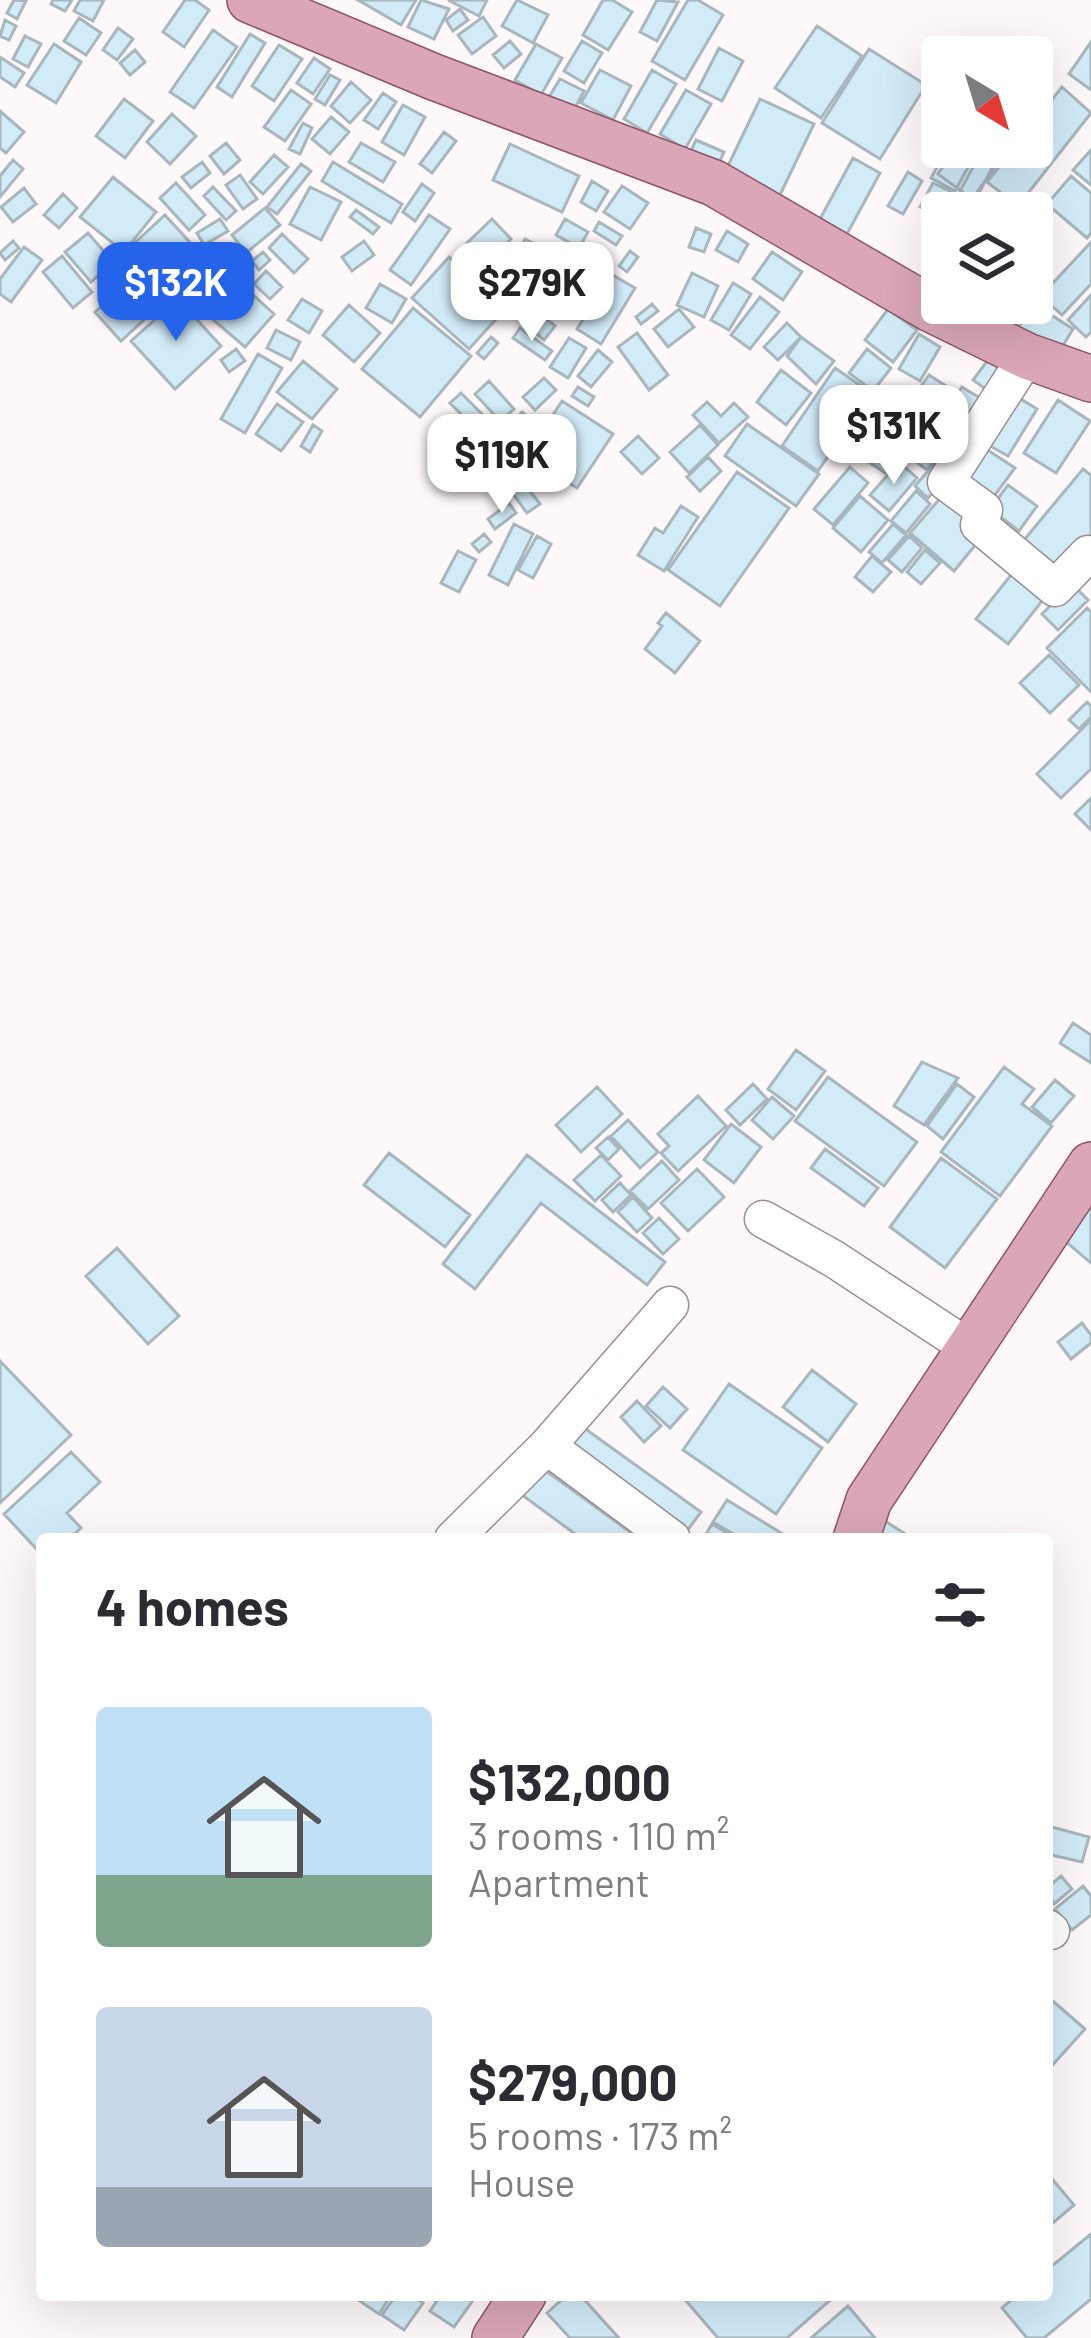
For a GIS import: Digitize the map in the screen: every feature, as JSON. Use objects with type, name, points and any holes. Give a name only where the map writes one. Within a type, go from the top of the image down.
[{"type":"main road","points":[[250,0],[434,77],[714,183],[931,309],[1027,356],[1091,380]]},
{"type":"main road","points":[[858,1533],[869,1500],[1091,1165]]},
{"type":"main road","points":[[495,2338],[519,2301]]},
{"type":"street","points":[[1027,356],[946,482],[984,510],[979,525],[1055,588],[1090,554]]},
{"type":"street","points":[[763,1219],[834,1259],[970,1349]]},
{"type":"street","points":[[459,1533],[547,1445],[670,1305]]},
{"type":"street","points":[[547,1445],[664,1533]]},
{"type":"building","points":[[14,0],[26,1],[17,19],[7,13]]},
{"type":"building","points":[[72,0],[65,11],[51,4]]},
{"type":"building","points":[[80,0],[104,0],[93,21],[74,11]]},
{"type":"building","points":[[185,0],[195,0],[209,10],[184,47],[163,32]]},
{"type":"building","points":[[358,0],[416,0],[401,25]]},
{"type":"building","points":[[421,0],[449,9],[434,39],[408,27]]},
{"type":"building","points":[[448,0],[487,0],[479,16]]},
{"type":"building","points":[[517,0],[548,15],[533,43],[502,26]]},
{"type":"building","points":[[603,0],[632,12],[608,50],[583,35]]},
{"type":"building","points":[[657,0],[678,2],[657,41],[640,32]]},
{"type":"building","points":[[688,0],[698,0],[723,15],[685,80],[652,61]]},
{"type":"building","points":[[460,9],[468,20],[453,31],[446,20]]},
{"type":"building","points":[[483,17],[496,36],[472,54],[458,35]]},
{"type":"building","points":[[79,18],[101,33],[86,55],[64,41]]},
{"type":"building","points":[[5,20],[16,26],[9,40],[0,36]]},
{"type":"building","points":[[817,26],[862,56],[821,118],[775,88]]},
{"type":"building","points":[[118,28],[133,39],[117,60],[103,50]]},
{"type":"building","points":[[213,30],[237,47],[194,108],[170,92]]},
{"type":"building","points":[[250,34],[265,43],[232,97],[217,87]]},
{"type":"building","points":[[25,36],[41,44],[28,67],[13,59]]},
{"type":"building","points":[[510,41],[521,54],[504,68],[493,55]]},
{"type":"building","points":[[582,41],[602,53],[584,83],[564,71]]},
{"type":"building","points":[[1091,42],[1091,90],[1069,74]]},
{"type":"building","points":[[54,44],[81,62],[56,103],[27,85]]},
{"type":"building","points":[[536,44],[562,58],[541,95],[515,80]]},
{"type":"building","points":[[279,45],[302,59],[274,101],[252,86]]},
{"type":"building","points":[[719,48],[743,61],[722,101],[698,89]]},
{"type":"building","points":[[869,49],[921,82],[921,93],[880,159],[822,123]]},
{"type":"building","points":[[135,50],[145,62],[130,75],[120,63]]},
{"type":"building","points":[[0,57],[24,73],[15,87],[0,77]]},
{"type":"building","points":[[314,58],[330,69],[313,94],[297,83]]},
{"type":"building","points":[[600,70],[631,86],[613,120],[581,103]]},
{"type":"building","points":[[652,70],[676,84],[647,133],[624,119]]},
{"type":"building","points":[[330,75],[340,80],[325,105],[315,99]]},
{"type":"building","points":[[560,79],[584,91],[574,110],[549,97]]},
{"type":"building","points":[[351,82],[371,100],[350,123],[331,106]]},
{"type":"building","points":[[1062,87],[1091,113],[1053,161],[1053,98]]},
{"type":"building","points":[[291,90],[311,104],[285,141],[264,127]]},
{"type":"building","points":[[686,90],[711,104],[685,149],[660,134]]},
{"type":"building","points":[[383,93],[396,102],[378,129],[364,120]]},
{"type":"building","points":[[124,99],[153,121],[125,158],[96,136]]},
{"type":"building","points":[[760,99],[814,124],[779,197],[725,172]]},
{"type":"building","points":[[403,105],[425,117],[404,155],[382,142]]},
{"type":"building","points":[[0,111],[24,132],[6,153],[0,148]]},
{"type":"building","points":[[172,114],[196,136],[170,164],[147,142]]},
{"type":"building","points":[[331,117],[349,132],[330,154],[312,139]]},
{"type":"building","points":[[303,123],[312,128],[300,154],[289,149]]},
{"type":"building","points":[[444,132],[456,141],[432,173],[420,164]]},
{"type":"building","points":[[696,140],[724,152],[717,167],[690,153]]},
{"type":"building","points":[[226,143],[240,160],[224,174],[210,156]]},
{"type":"building","points":[[361,143],[395,162],[383,182],[349,162]]},
{"type":"building","points":[[510,144],[579,176],[562,212],[493,180]]},
{"type":"building","points":[[1091,150],[1091,185],[1073,170]]},
{"type":"building","points":[[274,155],[288,167],[263,194],[250,182]]},
{"type":"building","points":[[853,158],[880,173],[847,234],[820,219]]},
{"type":"building","points":[[13,160],[23,169],[0,197],[0,176]]},
{"type":"building","points":[[202,162],[210,173],[191,188],[182,177]]},
{"type":"building","points":[[333,162],[402,204],[391,223],[322,181]]},
{"type":"building","points":[[301,164],[311,171],[277,214],[267,207]]},
{"type":"building","points":[[936,168],[968,168],[955,191],[931,178]]},
{"type":"building","points":[[942,168],[994,168],[977,192],[962,192],[938,174]]},
{"type":"building","points":[[973,168],[992,168],[979,192],[959,192]]},
{"type":"building","points":[[998,168],[1048,168],[1029,192],[1000,192],[987,182]]},
{"type":"building","points":[[908,172],[922,181],[903,214],[888,206]]},
{"type":"building","points":[[240,175],[257,199],[243,209],[226,185]]},
{"type":"building","points":[[1071,176],[1091,193],[1087,238],[1053,209],[1053,197]]},
{"type":"building","points":[[113,177],[156,212],[124,252],[80,217]]},
{"type":"building","points":[[592,181],[608,191],[596,211],[581,202]]},
{"type":"building","points":[[176,183],[205,215],[189,230],[160,198]]},
{"type":"building","points":[[933,183],[952,192],[928,192]]},
{"type":"building","points":[[422,184],[434,193],[415,221],[403,212]]},
{"type":"building","points":[[622,186],[648,203],[630,229],[604,212]]},
{"type":"building","points":[[213,187],[236,211],[226,220],[204,196]]},
{"type":"building","points":[[310,187],[341,202],[321,240],[290,224]]},
{"type":"building","points":[[24,188],[36,204],[13,222],[1,207]]},
{"type":"building","points":[[63,194],[77,208],[59,228],[44,215]]},
{"type":"building","points":[[265,208],[280,225],[246,253],[232,235]]},
{"type":"building","points":[[356,210],[379,227],[373,234],[350,217]]},
{"type":"building","points":[[165,215],[207,261],[168,298],[125,252]]},
{"type":"building","points":[[429,215],[450,229],[411,285],[390,270]]},
{"type":"building","points":[[220,219],[228,231],[204,245],[197,233]]},
{"type":"building","points":[[492,219],[511,239],[486,263],[467,243]]},
{"type":"building","points":[[565,219],[588,232],[579,248],[556,235]]},
{"type":"building","points":[[599,222],[622,236],[616,245],[594,231]]},
{"type":"building","points":[[696,228],[711,234],[704,252],[689,247]]},
{"type":"building","points":[[727,231],[748,244],[738,262],[716,250]]},
{"type":"building","points":[[88,233],[113,262],[91,282],[65,252]]},
{"type":"building","points":[[282,234],[308,259],[294,273],[269,248]]},
{"type":"building","points":[[525,239],[535,244],[527,258],[518,253]]},
{"type":"building","points":[[13,241],[19,248],[5,260],[0,253]]},
{"type":"building","points":[[364,241],[374,255],[352,271],[342,257]]},
{"type":"building","points":[[1091,242],[1091,284],[1062,315],[1053,307],[1053,283]]},
{"type":"building","points":[[24,247],[42,260],[11,302],[0,294],[0,279]]},
{"type":"building","points":[[630,251],[638,257],[627,272],[619,266]]},
{"type":"building","points":[[263,252],[270,260],[259,270],[252,261]]},
{"type":"building","points":[[772,252],[802,272],[783,300],[753,279]]},
{"type":"building","points":[[62,256],[92,292],[73,308],[43,272]]},
{"type":"building","points":[[552,256],[564,263],[552,280],[541,273]]},
{"type":"building","points":[[449,257],[506,308],[469,349],[412,298]]},
{"type":"building","points":[[580,258],[603,275],[574,314],[552,298]]},
{"type":"building","points":[[266,271],[282,287],[270,299],[254,284]]},
{"type":"building","points":[[692,273],[718,286],[704,317],[677,305]]},
{"type":"building","points":[[611,274],[635,288],[601,344],[577,329]]},
{"type":"building","points":[[134,277],[160,305],[121,341],[95,312]]},
{"type":"building","points":[[240,283],[274,314],[245,347],[210,317]]},
{"type":"building","points":[[733,283],[751,294],[729,330],[711,320]]},
{"type":"building","points":[[380,284],[406,299],[392,323],[366,308]]},
{"type":"building","points":[[1091,295],[1091,332],[1086,337],[1068,320]]},
{"type":"building","points":[[519,296],[555,326],[544,340],[508,310]]},
{"type":"building","points":[[760,297],[779,312],[750,349],[731,335]]},
{"type":"building","points":[[178,299],[221,346],[175,389],[131,341]]},
{"type":"building","points":[[302,299],[322,311],[309,333],[288,320]]},
{"type":"building","points":[[652,304],[658,311],[641,324],[636,317]]},
{"type":"building","points":[[349,305],[380,333],[354,362],[323,335]]},
{"type":"building","points":[[413,308],[471,356],[420,417],[362,369]]},
{"type":"building","points":[[679,309],[694,327],[668,347],[654,329]]},
{"type":"building","points":[[888,309],[917,330],[893,362],[865,340]]},
{"type":"building","points":[[1053,316],[1073,329],[1059,352],[1019,327],[1053,324]]},
{"type":"building","points":[[787,323],[801,337],[778,360],[764,347]]},
{"type":"building","points":[[520,328],[552,351],[545,360],[513,338]]},
{"type":"building","points":[[276,330],[300,342],[291,360],[267,348]]},
{"type":"building","points":[[637,333],[668,375],[649,390],[618,347]]},
{"type":"building","points":[[919,334],[940,347],[920,381],[899,369]]},
{"type":"building","points":[[491,337],[498,343],[484,359],[477,353]]},
{"type":"building","points":[[801,337],[834,361],[816,384],[787,356]]},
{"type":"building","points":[[569,338],[586,348],[568,378],[550,367]]},
{"type":"building","points":[[236,349],[245,361],[229,372],[221,360]]},
{"type":"building","points":[[867,349],[891,368],[873,391],[849,373]]},
{"type":"building","points":[[598,350],[612,362],[591,387],[578,376]]},
{"type":"building","points":[[258,354],[282,368],[245,433],[221,419]]},
{"type":"building","points":[[988,360],[1006,373],[991,393],[973,380]]},
{"type":"building","points":[[303,361],[337,389],[312,419],[277,392]]},
{"type":"building","points":[[835,368],[871,393],[818,471],[782,446]]},
{"type":"building","points":[[781,370],[811,393],[786,425],[757,402]]},
{"type":"building","points":[[929,375],[954,391],[920,441],[895,424]]},
{"type":"building","points":[[544,378],[556,390],[535,410],[523,397]]},
{"type":"building","points":[[489,381],[514,409],[500,421],[475,394]]},
{"type":"building","points":[[578,387],[594,397],[588,406],[572,396]]},
{"type":"building","points":[[962,387],[993,406],[970,442],[939,423]]},
{"type":"building","points":[[1006,390],[1037,409],[1008,456],[976,438]]},
{"type":"building","points":[[461,393],[493,425],[483,436],[450,403]]},
{"type":"building","points":[[1058,400],[1090,421],[1056,473],[1024,453]]},
{"type":"building","points":[[562,401],[613,434],[577,488],[526,456]]},
{"type":"building","points":[[707,402],[721,416],[734,403],[748,417],[719,443],[693,415]]},
{"type":"building","points":[[277,404],[303,422],[281,451],[256,434]]},
{"type":"building","points":[[522,412],[537,425],[516,449],[501,436]]},
{"type":"building","points":[[872,412],[909,438],[885,473],[848,448]]},
{"type":"building","points":[[936,423],[952,434],[927,470],[912,459]]},
{"type":"building","points":[[747,424],[819,474],[796,506],[725,456]]},
{"type":"building","points":[[313,425],[322,431],[310,452],[301,446]]},
{"type":"building","points":[[700,425],[718,445],[689,473],[670,452]]},
{"type":"building","points":[[638,436],[659,458],[642,474],[621,452]]},
{"type":"building","points":[[986,449],[1015,468],[986,507],[959,490]]},
{"type":"building","points":[[493,454],[505,466],[483,487],[471,474]]},
{"type":"building","points":[[708,457],[721,471],[700,491],[687,477]]},
{"type":"building","points":[[899,462],[917,478],[889,511],[870,495]]},
{"type":"building","points":[[935,463],[948,475],[928,498],[915,486]]},
{"type":"building","points":[[850,467],[868,483],[833,525],[814,509]]},
{"type":"building","points":[[1083,469],[1091,475],[1091,538],[1053,584],[1014,552]]},
{"type":"building","points":[[737,472],[789,508],[720,606],[668,570]]},
{"type":"building","points":[[519,477],[540,504],[527,513],[507,486]]},
{"type":"building","points":[[1008,485],[1037,506],[1019,531],[990,509]]},
{"type":"building","points":[[950,487],[979,511],[962,531],[977,543],[954,571],[910,533]]},
{"type":"building","points":[[916,491],[930,504],[906,533],[891,521]]},
{"type":"building","points":[[860,496],[888,520],[861,552],[833,528]]},
{"type":"building","points":[[509,503],[516,513],[495,529],[488,519]]},
{"type":"building","points":[[681,506],[698,517],[664,571],[638,555],[655,528],[663,533]]},
{"type":"building","points":[[514,524],[533,534],[508,585],[489,575]]},
{"type":"building","points":[[893,524],[906,535],[882,563],[869,552]]},
{"type":"building","points":[[484,534],[491,542],[479,552],[472,544]]},
{"type":"building","points":[[537,536],[551,544],[533,578],[518,570]]},
{"type":"building","points":[[909,536],[922,548],[902,572],[888,560]]},
{"type":"building","points":[[925,550],[940,563],[921,584],[907,572]]},
{"type":"building","points":[[458,551],[476,560],[459,592],[441,583]]},
{"type":"building","points":[[872,556],[891,572],[873,592],[855,577]]},
{"type":"building","points":[[1018,566],[1050,591],[1008,644],[976,619]]},
{"type":"building","points":[[1072,584],[1088,600],[1058,630],[1042,614]]},
{"type":"building","points":[[1087,608],[1091,612],[1091,692],[1047,648]]},
{"type":"building","points":[[666,613],[700,641],[675,673],[645,649]]},
{"type":"building","points":[[1049,655],[1079,685],[1050,713],[1020,683]]},
{"type":"building","points":[[1087,702],[1091,717],[1079,729],[1069,720]]},
{"type":"building","points":[[1091,720],[1091,769],[1061,798],[1037,774]]},
{"type":"building","points":[[1091,798],[1091,830],[1075,814]]},
{"type":"building","points":[[1073,1023],[1091,1035],[1091,1063],[1060,1043]]},
{"type":"building","points":[[796,1050],[825,1071],[796,1110],[768,1089]]},
{"type":"building","points":[[922,1062],[958,1078],[924,1125],[894,1106]]},
{"type":"building","points":[[1004,1067],[1034,1089],[1022,1104],[1052,1126],[1000,1196],[941,1152]]},
{"type":"building","points":[[828,1077],[917,1142],[884,1186],[795,1121]]},
{"type":"building","points":[[1055,1080],[1074,1096],[1051,1123],[1032,1107]]},
{"type":"building","points":[[753,1084],[767,1099],[740,1125],[726,1110]]},
{"type":"building","points":[[957,1084],[974,1097],[943,1139],[927,1126]]},
{"type":"building","points":[[597,1087],[622,1114],[581,1152],[556,1125]]},
{"type":"building","points":[[698,1096],[726,1126],[678,1171],[661,1153],[669,1146],[658,1134]]},
{"type":"building","points":[[772,1097],[794,1116],[773,1139],[752,1120]]},
{"type":"building","points":[[628,1120],[658,1152],[640,1168],[611,1136]]},
{"type":"building","points":[[731,1124],[761,1147],[734,1183],[704,1160]]},
{"type":"building","points":[[608,1137],[619,1149],[608,1160],[596,1148]]},
{"type":"building","points":[[825,1149],[878,1188],[864,1206],[811,1168]]},
{"type":"building","points":[[389,1153],[470,1215],[445,1247],[364,1185]]},
{"type":"building","points":[[527,1155],[665,1262],[647,1285],[541,1203],[475,1289],[443,1264]]},
{"type":"building","points":[[601,1155],[621,1176],[595,1201],[574,1180]]},
{"type":"building","points":[[941,1158],[997,1199],[945,1268],[890,1227]]},
{"type":"building","points":[[662,1161],[679,1180],[648,1209],[630,1191]]},
{"type":"building","points":[[697,1169],[724,1197],[688,1231],[661,1203]]},
{"type":"building","points":[[620,1183],[631,1195],[613,1212],[602,1200]]},
{"type":"building","points":[[633,1197],[652,1218],[637,1232],[618,1212]]},
{"type":"building","points":[[1091,1202],[1091,1263],[1051,1229]]},
{"type":"building","points":[[659,1218],[679,1239],[663,1254],[643,1233]]},
{"type":"building","points":[[117,1248],[179,1316],[148,1344],[86,1276]]},
{"type":"building","points":[[1082,1323],[1091,1343],[1071,1359],[1058,1342]]},
{"type":"building","points":[[0,1361],[71,1435],[0,1503]]},
{"type":"building","points":[[812,1370],[856,1404],[828,1442],[783,1407]]},
{"type":"building","points":[[729,1384],[822,1448],[776,1514],[683,1450]]},
{"type":"building","points":[[663,1387],[687,1409],[670,1428],[646,1406]]},
{"type":"building","points":[[637,1401],[661,1426],[644,1442],[621,1417]]},
{"type":"building","points":[[580,1425],[701,1512],[681,1533],[564,1447]]},
{"type":"building","points":[[71,1452],[100,1482],[67,1513],[81,1528],[76,1533],[36,1533],[36,1549],[4,1514]]},
{"type":"building","points":[[538,1465],[631,1533],[574,1533],[518,1492]]},
{"type":"building","points":[[727,1500],[781,1533],[732,1533],[713,1522]]},
{"type":"building","points":[[882,1519],[904,1533],[873,1533]]},
{"type":"building","points":[[712,1524],[727,1533],[707,1533]]},
{"type":"building","points":[[1053,1827],[1089,1837],[1082,1862],[1053,1855]]},
{"type":"building","points":[[1061,1876],[1072,1889],[1054,1904],[1053,1902],[1053,1883]]},
{"type":"building","points":[[1083,1886],[1091,1896],[1091,1915],[1072,1930],[1055,1909]]},
{"type":"building","points":[[1053,2001],[1085,2029],[1053,2065]]},
{"type":"building","points":[[1053,2180],[1074,2205],[1053,2223]]},
{"type":"building","points":[[1091,2234],[1091,2299],[1044,2338],[1027,2338],[1002,2308],[1010,2301],[1053,2301],[1053,2265]]},
{"type":"building","points":[[360,2301],[387,2301],[379,2314]]},
{"type":"building","points":[[392,2301],[423,2303],[404,2330],[382,2315]]},
{"type":"building","points":[[437,2301],[472,2301],[454,2327],[430,2311]]},
{"type":"building","points":[[560,2301],[585,2301],[619,2338],[570,2338],[547,2313]]},
{"type":"building","points":[[686,2301],[829,2301],[787,2338],[718,2338]]},
{"type":"building","points":[[848,2306],[875,2338],[811,2338]]}]
